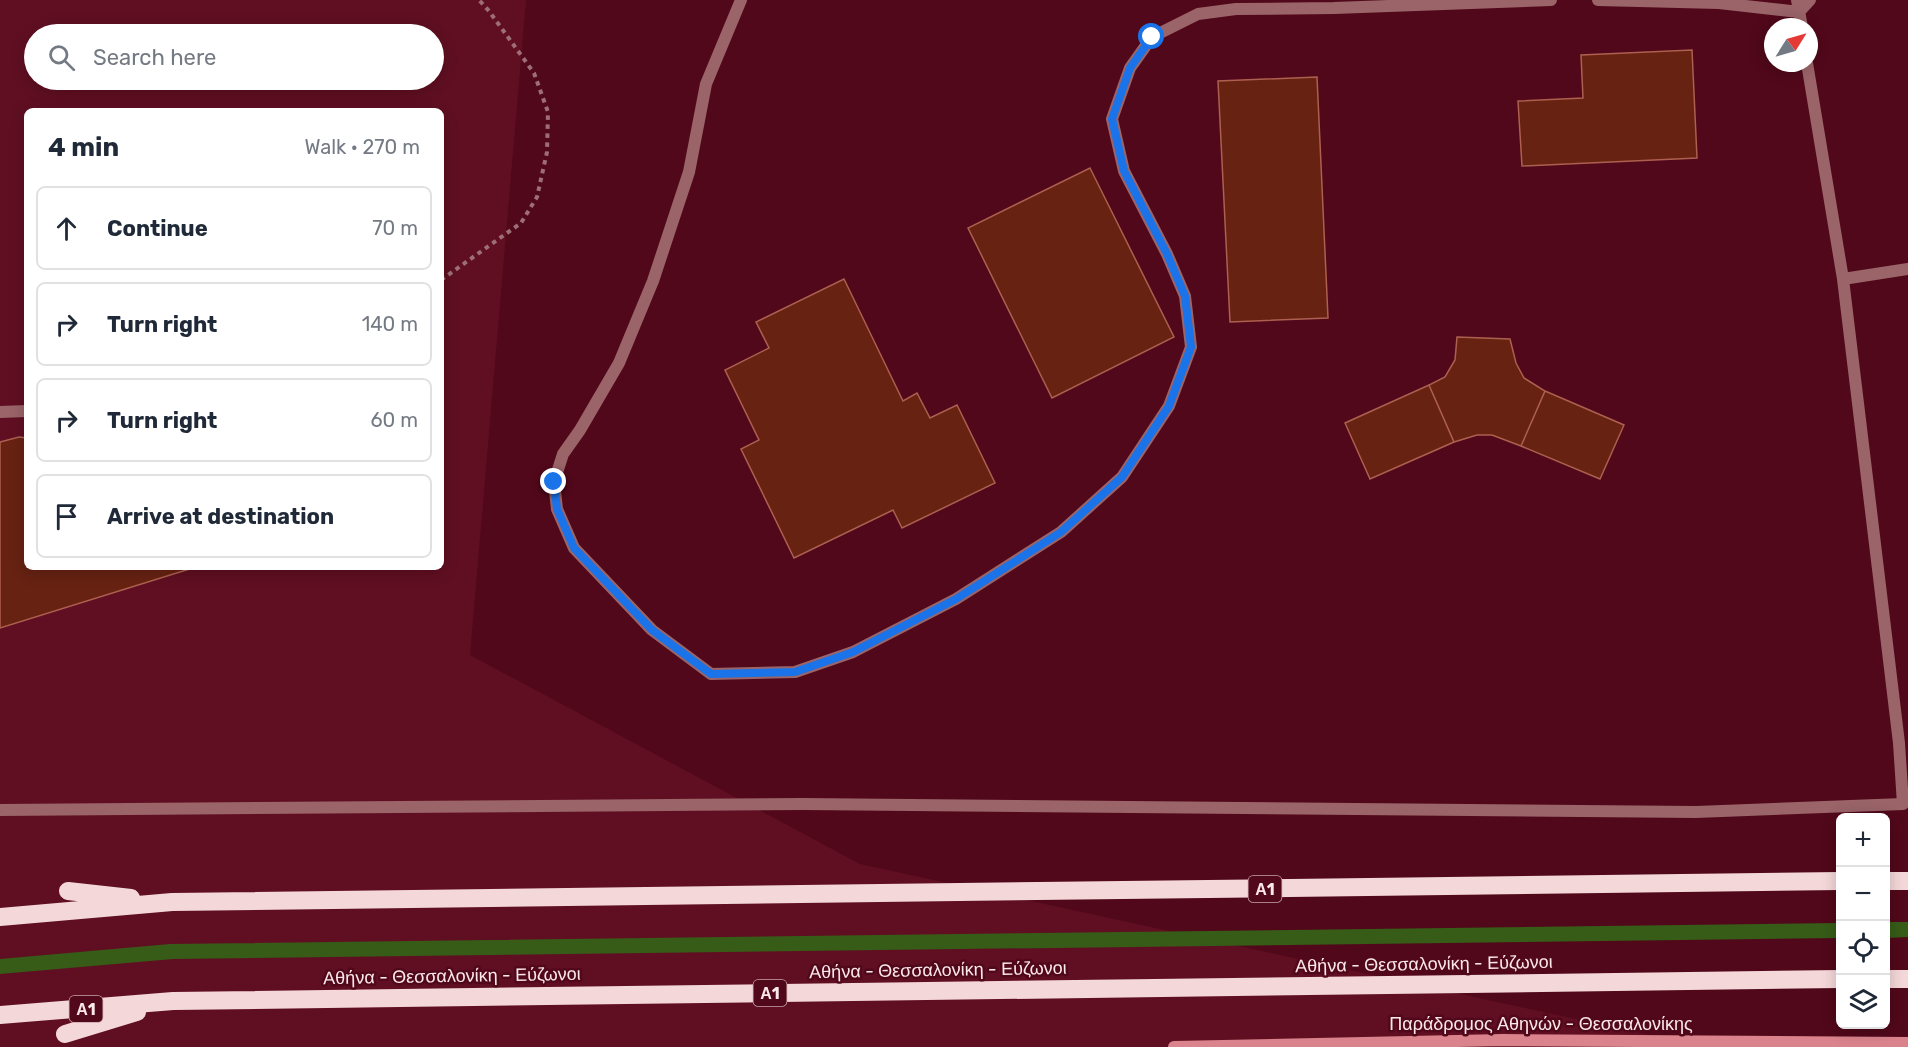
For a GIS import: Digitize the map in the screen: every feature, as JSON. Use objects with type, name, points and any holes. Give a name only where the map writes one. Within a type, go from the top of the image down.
[{"type":"highway","name":"Α1","points":[[0,916],[171,902],[1836,881]]},
{"type":"highway","points":[[1890,881],[1908,881]]},
{"type":"highway","points":[[68,891],[171,902]]},
{"type":"highway","name":"Αθήνα - Θεσσαλονίκη - Εύζωνοι","points":[[0,1015],[173,1001],[1836,979]]},
{"type":"highway","points":[[1890,979],[1908,979]]},
{"type":"highway","points":[[65,1034],[173,1001]]},
{"type":"main road","name":"Παράδρομος Αθηνών - Θεσσαλονίκης","points":[[1174,1047],[1503,1040],[1908,1043]]},
{"type":"street","points":[[741,0],[706,84],[689,172],[653,281],[620,363],[563,454],[554,482],[557,509],[574,548],[652,630],[711,674],[795,672],[853,652],[956,599],[1061,532],[1122,477],[1169,406],[1191,347],[1185,296],[1167,254],[1124,171],[1112,119],[1130,68],[1152,37],[1198,14],[1236,9],[1551,0]]},
{"type":"street","points":[[1598,0],[1798,6],[1810,0]]},
{"type":"street","points":[[0,810],[803,804],[1696,812],[1906,804],[1903,741],[1843,279],[1809,72]]},
{"type":"street","points":[[1843,279],[1908,269]]},
{"type":"street","points":[[0,412],[24,411]]},
{"type":"path","points":[[444,278],[521,223],[537,197],[547,152],[548,112],[534,73],[479,0]]},
{"type":"shaded area","points":[[0,0],[526,0],[470,655],[860,864],[1705,1047],[0,1047]]},
{"type":"green space","points":[[1890,922],[1908,922],[1908,937],[1890,938]]},
{"type":"green space","points":[[1836,923],[1836,938],[173,959],[0,974],[0,959],[170,944]]},
{"type":"building","points":[[1692,50],[1697,158],[1522,166],[1518,101],[1583,98],[1581,55]]},
{"type":"building","points":[[1317,77],[1328,318],[1230,322],[1218,81]]},
{"type":"building","points":[[1090,168],[1174,337],[1052,398],[968,228]]},
{"type":"building","points":[[844,279],[903,401],[917,393],[930,418],[957,405],[995,483],[902,528],[893,510],[794,558],[741,449],[759,440],[725,370],[769,348],[756,322]]},
{"type":"building","points":[[1457,337],[1510,339],[1516,363],[1524,378],[1545,391],[1521,446],[1492,435],[1477,435],[1454,442],[1429,385],[1445,377],[1455,360]]},
{"type":"building","points":[[1429,385],[1454,442],[1370,479],[1345,423]]},
{"type":"building","points":[[1545,391],[1624,425],[1600,479],[1521,446]]},
{"type":"building","points":[[24,438],[24,570],[186,570],[0,628],[0,442]]},
{"type":"route","points":[[554,482],[557,509],[574,548],[652,630],[711,674],[795,672],[853,652],[956,599],[1061,532],[1122,477],[1169,406],[1191,347],[1185,296],[1167,254],[1124,171],[1112,119],[1130,68],[1152,37]]}]
